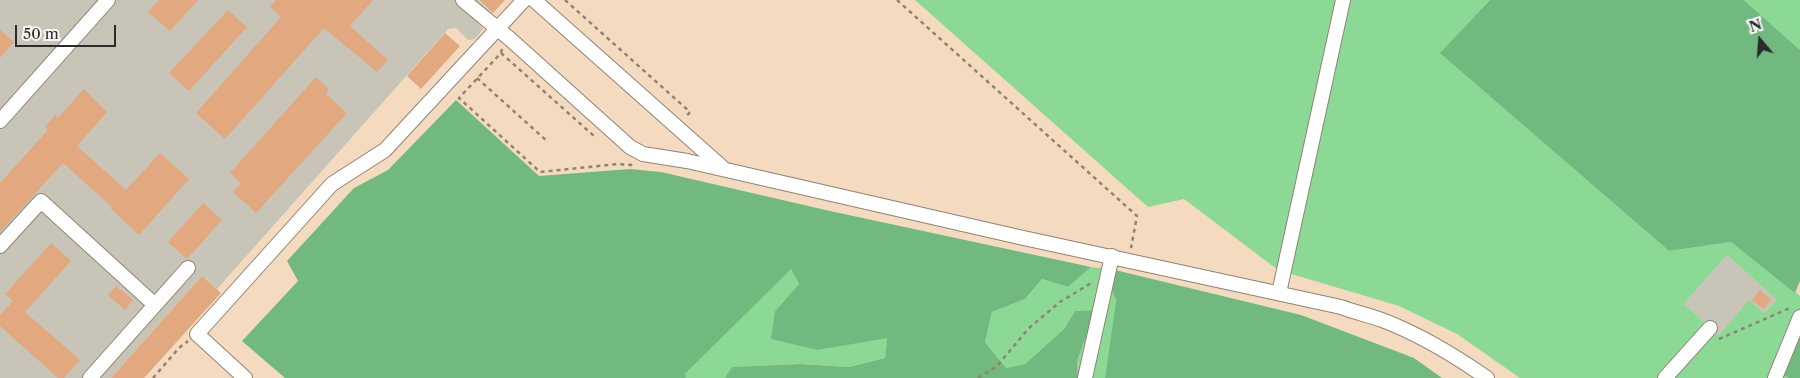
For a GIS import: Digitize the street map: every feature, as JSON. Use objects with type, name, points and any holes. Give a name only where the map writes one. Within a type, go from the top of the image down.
[{"type":"street","points":[[0,121],[108,0]]},
{"type":"street","points":[[463,0],[510,38],[630,147],[643,154],[688,161],[1341,307],[1383,320],[1425,339],[1487,378]]},
{"type":"street","points":[[245,378],[197,334],[332,184],[385,150],[524,0]]},
{"type":"street","points":[[534,0],[726,170]]},
{"type":"street","points":[[1279,293],[1343,0]]},
{"type":"street","points":[[0,246],[41,201],[155,305]]},
{"type":"street","points":[[1085,378],[1107,278],[1108,255]]},
{"type":"street","points":[[90,378],[188,268]]},
{"type":"street","points":[[1775,378],[1796,312]]},
{"type":"street","points":[[1665,378],[1712,334]]},
{"type":"path","points":[[897,0],[1138,216],[1129,260]]},
{"type":"path","points":[[510,38],[503,46],[501,53],[459,98],[540,172],[618,164],[640,165]]},
{"type":"path","points":[[501,53],[594,136]]},
{"type":"path","points":[[477,78],[548,142]]},
{"type":"path","points":[[978,378],[997,366],[1029,328],[1060,302],[1095,281],[1107,278]]},
{"type":"path","points":[[1712,334],[1796,312]]},
{"type":"path","points":[[153,378],[179,348],[197,334]]},
{"type":"shaded area","points":[[0,0],[478,0],[491,12],[480,24],[483,29],[475,39],[468,40],[456,28],[448,29],[217,289],[202,276],[111,378],[0,378]]},
{"type":"shaded area","points":[[1727,255],[1777,300],[1764,313],[1749,301],[1719,335],[1684,304]]},
{"type":"green space","points":[[915,0],[1490,0],[1441,53],[1669,251],[1731,242],[1800,296],[1800,331],[1783,373],[1789,378],[1520,378],[1457,334],[1399,306],[1278,270],[1184,199],[1148,207]],"holes":[[[1727,255],[1777,300],[1764,313],[1749,300],[1719,335],[1684,304]]]},
{"type":"green space","points":[[1490,0],[1744,0],[1800,50],[1800,281],[1795,293],[1731,242],[1669,251],[1440,53]]},
{"type":"green space","points":[[1744,0],[1800,0],[1800,50]]},
{"type":"green space","points":[[456,100],[539,176],[630,169],[661,172],[830,211],[1091,267],[1068,287],[1042,279],[1025,299],[992,312],[985,342],[1006,368],[1025,364],[1064,329],[1075,311],[1096,310],[1077,361],[1078,378],[725,378],[732,367],[800,364],[849,367],[885,358],[887,338],[818,350],[771,339],[775,311],[799,284],[791,269],[685,374],[686,378],[285,378],[242,341],[298,281],[287,261],[354,188],[388,170]]},
{"type":"green space","points":[[1091,267],[1115,270],[1111,289],[1116,300],[1105,378],[1078,378],[1077,361],[1096,310],[1075,311],[1064,329],[1025,364],[1006,368],[985,342],[992,312],[1025,299],[1042,279],[1068,287]]},
{"type":"green space","points":[[791,268],[799,284],[775,311],[818,350],[887,337],[885,358],[849,367],[800,364],[733,367],[725,378],[686,378],[685,374]]},
{"type":"green space","points":[[1115,270],[1301,315],[1414,358],[1442,378],[1105,378],[1116,300],[1111,289]]},
{"type":"green space","points":[[1800,331],[1800,378],[1789,378],[1783,374]]},
{"type":"building","points":[[159,0],[198,0],[170,31],[148,12]]},
{"type":"building","points":[[276,0],[373,0],[350,26],[388,60],[377,72],[324,28],[225,139],[196,113],[281,17],[270,7]]},
{"type":"building","points":[[479,0],[505,0],[493,13]]},
{"type":"building","points":[[228,10],[247,27],[189,91],[169,73]]},
{"type":"building","points":[[0,30],[14,42],[0,58]]},
{"type":"building","points":[[445,33],[460,46],[421,89],[407,76]]},
{"type":"building","points":[[316,77],[329,89],[326,94],[347,113],[256,213],[233,192],[241,183],[230,173]]},
{"type":"building","points":[[84,89],[107,112],[77,146],[126,190],[160,153],[189,179],[139,235],[110,208],[112,207],[63,163],[0,232],[0,183],[48,130],[45,127],[55,115],[58,118]]},
{"type":"building","points":[[203,203],[222,220],[187,259],[168,242]]},
{"type":"building","points":[[51,243],[71,261],[25,312],[80,360],[64,378],[58,378],[0,326],[0,315],[13,301],[5,294]]},
{"type":"building","points":[[202,276],[221,293],[144,378],[111,378]]},
{"type":"building","points":[[116,286],[133,300],[125,310],[108,295]]},
{"type":"building","points":[[1760,290],[1771,300],[1763,309],[1752,300]]}]
